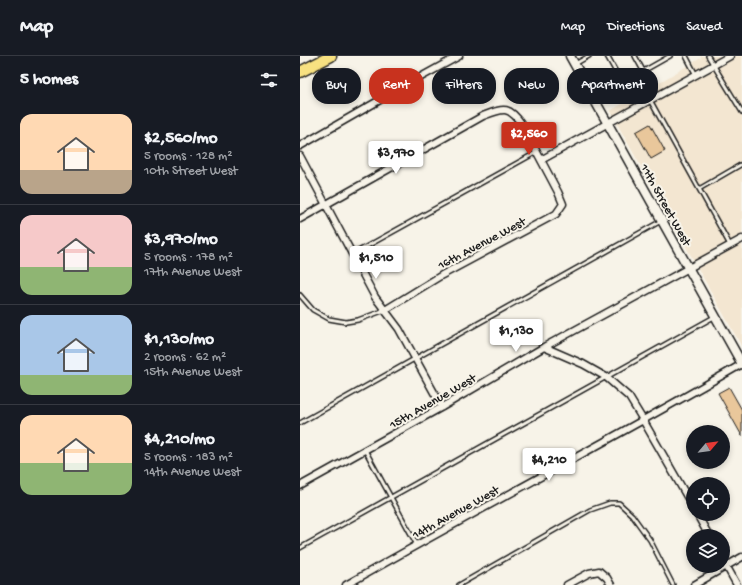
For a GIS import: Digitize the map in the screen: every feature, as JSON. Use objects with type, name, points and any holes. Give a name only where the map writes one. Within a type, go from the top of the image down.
[{"type":"highway","points":[[300,72],[331,56]]},
{"type":"main road","name":"11th Street West","points":[[570,56],[742,364]]},
{"type":"street","points":[[300,146],[459,56]]},
{"type":"street","points":[[658,95],[730,56]]},
{"type":"street","points":[[300,219],[483,116],[499,110],[508,110],[516,116],[541,160],[643,104]]},
{"type":"street","points":[[300,156],[375,297],[399,329],[442,407]]},
{"type":"street","name":"16th Avenue West","points":[[385,310],[442,275],[556,214],[563,204],[541,160]]},
{"type":"street","name":"15th Avenue West","points":[[300,486],[442,407],[544,347],[742,239]]},
{"type":"street","points":[[544,347],[583,364],[606,377],[629,397],[644,420],[686,495]]},
{"type":"street","name":"14th Avenue West","points":[[346,585],[417,544],[644,420],[742,364]]},
{"type":"street","points":[[730,561],[742,557]]},
{"type":"street","points":[[567,585],[589,573],[599,571],[607,578],[611,585]]},
{"type":"street","points":[[730,572],[737,585]]},
{"type":"street","points":[[694,585],[711,573]]},
{"type":"lane","points":[[575,64],[589,56]]},
{"type":"lane","points":[[607,56],[614,68]]},
{"type":"lane","points":[[635,56],[641,68]]},
{"type":"lane","points":[[648,68],[670,56]]},
{"type":"lane","points":[[686,56],[696,75]]},
{"type":"lane","points":[[708,56],[742,112]]},
{"type":"lane","points":[[652,104],[730,245]]},
{"type":"lane","points":[[352,254],[537,152]]},
{"type":"lane","points":[[699,189],[742,164]]},
{"type":"lane","points":[[300,423],[662,220]]},
{"type":"lane","points":[[300,295],[313,310],[318,313],[329,319],[346,322],[358,320],[385,310]]},
{"type":"lane","points":[[300,548],[715,316]]},
{"type":"lane","points":[[365,450],[417,544]]},
{"type":"lane","points":[[458,585],[590,510],[610,503],[619,503],[632,515],[650,540],[673,585]]},
{"type":"shaded area","points":[[700,56],[742,56],[742,347],[610,111],[622,104],[658,104],[658,83],[701,58]]},
{"type":"building","points":[[650,124],[665,151],[651,159],[636,132]]},
{"type":"building","points":[[729,387],[742,410],[742,436],[718,393]]}]
